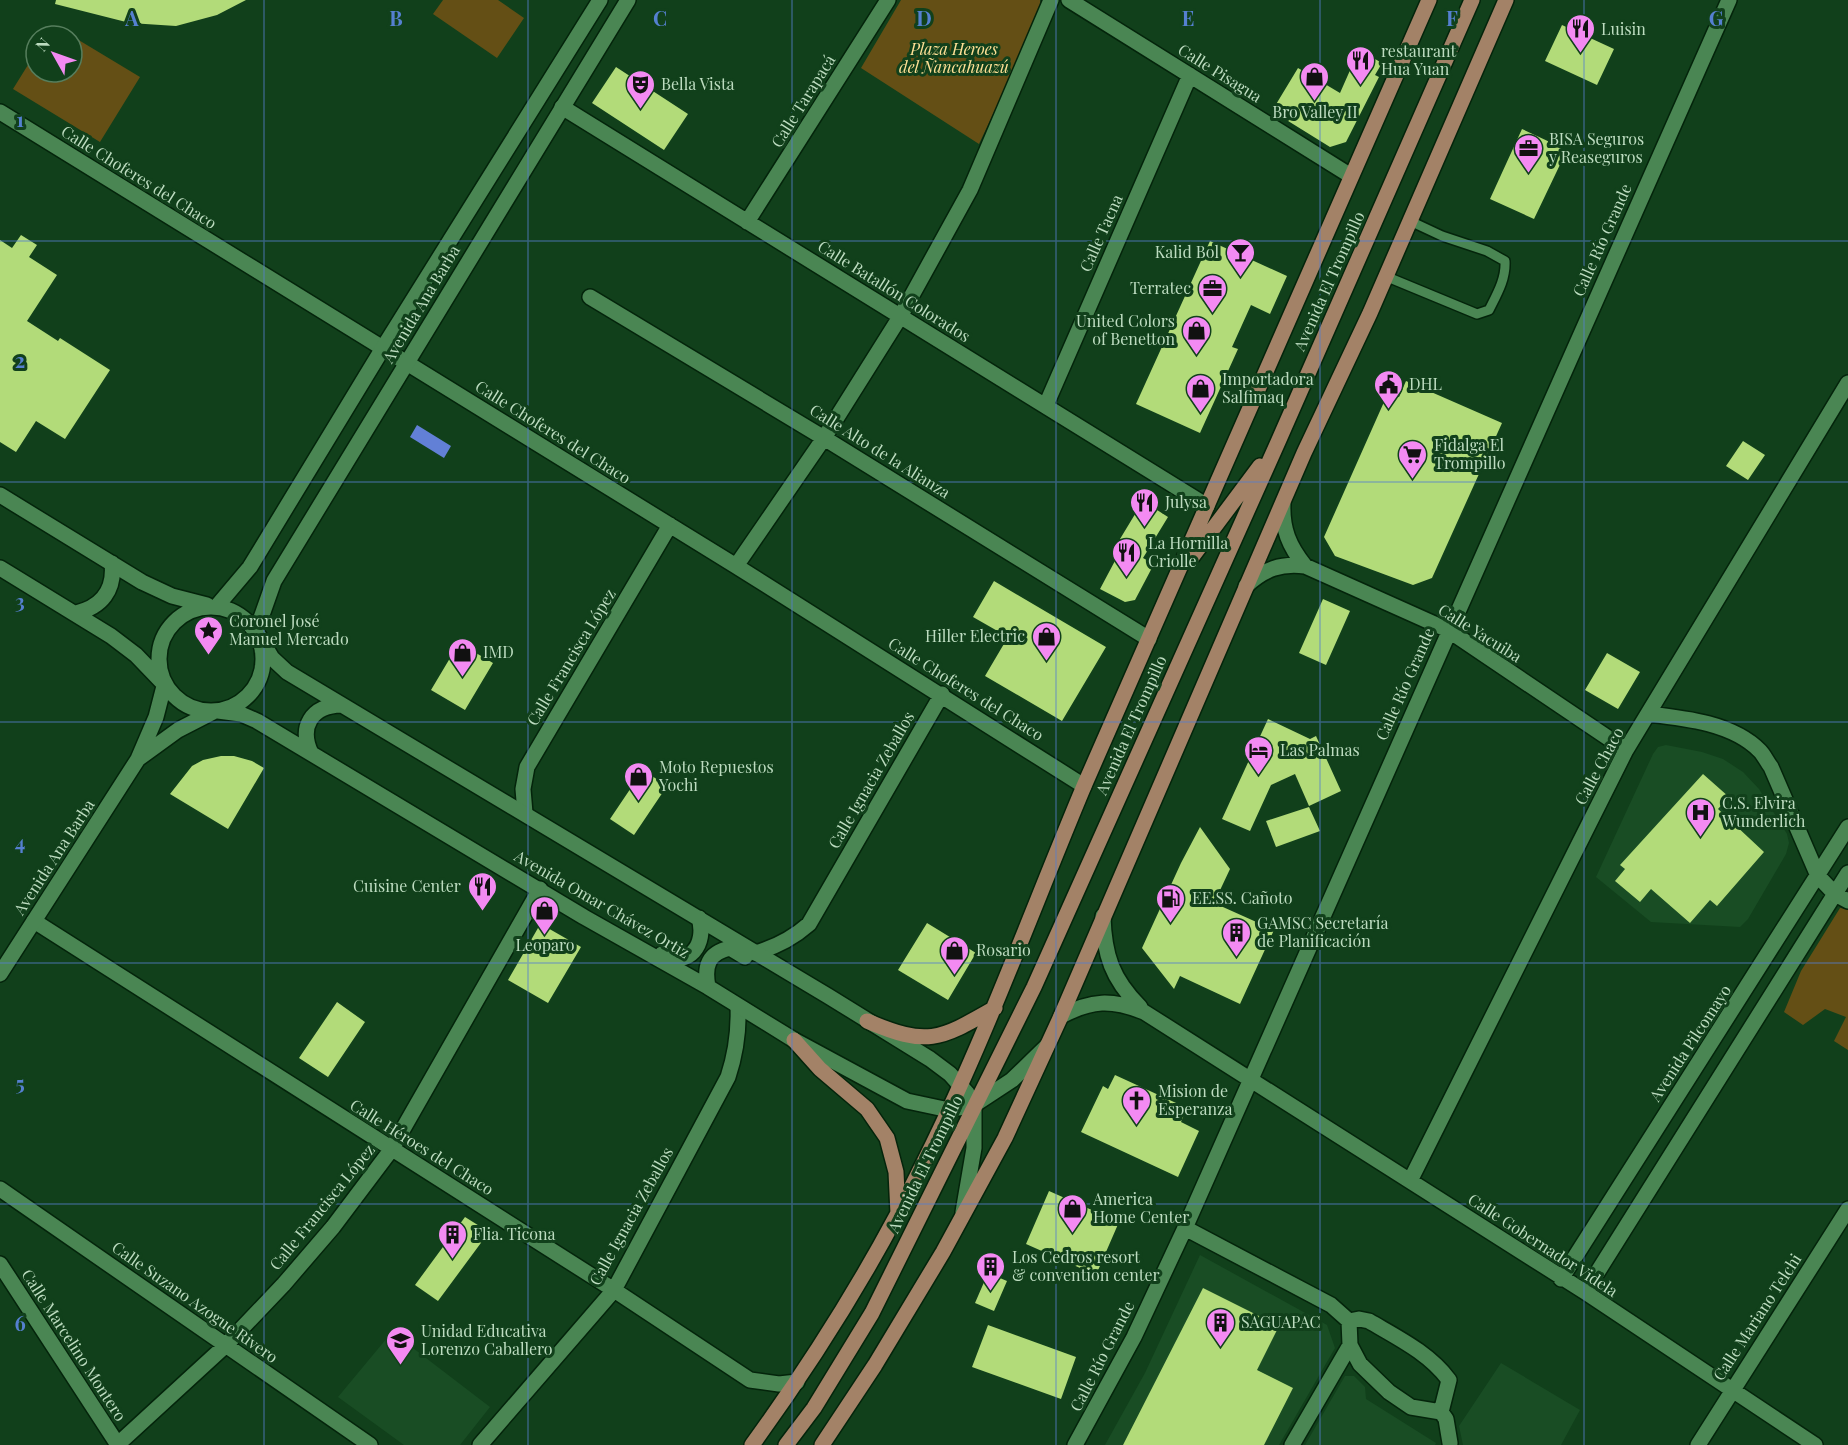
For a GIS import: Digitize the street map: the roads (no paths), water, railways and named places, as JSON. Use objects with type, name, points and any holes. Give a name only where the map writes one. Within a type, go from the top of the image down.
[{"type":"main road","name":"Avenida El Trompillo","points":[[752,1445],[797,1382],[843,1310],[898,1214],[949,1110],[995,1008],[1084,786],[1429,0]]},
{"type":"main road","name":"Avenida El Trompillo","points":[[786,1445],[814,1408],[872,1312],[1034,987],[1278,442],[1472,0]]},
{"type":"main road","points":[[822,1445],[875,1365],[943,1252],[1005,1138],[1061,1016],[1304,453],[1410,221],[1506,0]]},
{"type":"main road","points":[[1177,578],[1278,442]]},
{"type":"main road","points":[[867,1021],[897,1034],[919,1038],[942,1036],[961,1028],[995,1008]]},
{"type":"main road","points":[[794,1040],[820,1069],[867,1109],[886,1138],[896,1172],[899,1259]]},
{"type":"street","name":"Avenida Ana Barba","points":[[215,606],[250,567],[383,348],[600,0]]},
{"type":"street","name":"Avenida Ana Barba","points":[[257,634],[274,582],[628,0]]},
{"type":"street","name":"Calle Tarapacá","points":[[747,222],[888,0]]},
{"type":"street","points":[[736,566],[824,438],[900,317],[970,190],[1051,0]]},
{"type":"street","name":"Calle Pisagua","points":[[1069,0],[1351,176]]},
{"type":"street","name":"Calle Río Grande","points":[[1076,1445],[1134,1337],[1185,1228],[1729,0]]},
{"type":"street","points":[[554,75],[574,87]]},
{"type":"street","name":"Calle Tacna","points":[[1046,405],[1190,75]]},
{"type":"street","name":"Calle Batallón Colorados","points":[[562,107],[1207,506]]},
{"type":"street","name":"Calle Choferes del Chaco","points":[[0,112],[942,694],[1084,786]]},
{"type":"street","name":"Calle Alto de la Alianza","points":[[590,297],[824,438],[1149,639]]},
{"type":"street","name":"Calle Chaco","points":[[1410,1181],[1626,750],[1848,383]]},
{"type":"street","points":[[0,495],[142,582],[172,596],[215,606],[239,615],[257,634],[272,658],[286,672],[525,813],[930,1059],[960,1084],[974,1105],[974,1148],[963,1215]]},
{"type":"street","points":[[1282,504],[1282,517],[1289,543],[1305,566]]},
{"type":"street","name":"Calle Francisca López","points":[[525,813],[523,789],[527,767],[670,525]]},
{"type":"street","points":[[76,613],[98,605],[106,597],[113,575],[112,563]]},
{"type":"street","name":"Calle Yacuiba","points":[[1246,585],[1256,576],[1279,565],[1305,566],[1448,630],[1626,750]]},
{"type":"street","points":[[0,567],[76,613],[136,655],[174,697],[185,705],[199,710],[215,712],[234,707],[247,698],[257,684],[263,669],[263,652],[257,634]]},
{"type":"street","points":[[164,685],[159,666],[159,648],[167,631],[179,618],[195,609],[215,606]]},
{"type":"street","name":"Avenida Ana Barba","points":[[0,974],[138,759],[156,717],[164,685]]},
{"type":"street","name":"Calle Ignacia Zeballos","points":[[755,953],[778,946],[794,937],[809,924],[942,694]]},
{"type":"street","points":[[311,753],[306,734],[313,715],[331,705],[341,705]]},
{"type":"street","name":"Avenida Ana Barba","points":[[138,759],[178,730],[215,712]]},
{"type":"street","name":"Avenida Omar Chávez Ortiz","points":[[215,712],[241,714],[257,721],[794,1040],[907,1101],[949,1110],[974,1105],[1012,1080],[1047,1046]]},
{"type":"street","points":[[1648,714],[1680,717],[1712,724],[1760,751],[1770,767],[1818,876],[1842,897]]},
{"type":"street","name":"Avenida Pilcomayo","points":[[1561,1279],[1848,827]]},
{"type":"street","points":[[1585,1292],[1842,897],[1848,873]]},
{"type":"street","name":"Calle Francisca López","points":[[117,1445],[226,1345],[284,1284],[333,1227],[391,1149],[540,889]]},
{"type":"street","points":[[1103,916],[1104,943],[1111,969],[1125,993],[1144,1012]]},
{"type":"street","points":[[584,917],[615,928],[672,959],[684,958],[701,942],[702,930],[699,918]]},
{"type":"street","name":"Calle Héroes del Chaco","points":[[34,921],[614,1290],[750,1380],[779,1384],[797,1382]]},
{"type":"street","points":[[708,987],[705,974],[709,961],[718,951],[730,948],[796,986],[815,989]]},
{"type":"street","points":[[1061,1016],[1080,1006],[1102,1002],[1124,1004],[1144,1012]]},
{"type":"street","name":"Calle Ignacia Zeballos","points":[[480,1445],[614,1290],[728,1077],[739,1033],[738,1006]]},
{"type":"street","name":"Calle Gobernador Videla","points":[[1144,1012],[1561,1279],[1585,1292],[1815,1445]]},
{"type":"street","name":"Calle Suzano Azogue Rivero","points":[[0,1190],[370,1445]]},
{"type":"street","name":"Calle Mariano Telchi","points":[[1698,1445],[1848,1209]]},
{"type":"street","points":[[1185,1228],[1331,1305],[1348,1321],[1350,1346],[1360,1364],[1389,1392],[1411,1407],[1441,1412],[1446,1419],[1450,1444]]},
{"type":"street","name":"Calle Marcelino Montero","points":[[0,1264],[117,1445]]},
{"type":"street","points":[[1348,1321],[1359,1319],[1369,1321],[1426,1355],[1438,1365],[1449,1380],[1441,1412]]},
{"type":"street","points":[[1292,1445],[1350,1346]]},
{"type":"lane","points":[[1385,276],[1477,314],[1489,310],[1502,285],[1506,270],[1505,261],[1487,251],[1442,236],[1410,221]]},
{"type":"water","points":[[417,425],[451,446],[444,458],[410,437]]},
{"type":"place","name":"Luisin","points":[[1580,54]]},
{"type":"place","name":"restaurant Hua Yuan","points":[[1360,86]]},
{"type":"place","name":"Bro Valley II","points":[[1315,102]]},
{"type":"place","name":"Bella Vista","points":[[640,110]]},
{"type":"place","name":"BISA Seguros y Reaseguros","points":[[1528,174]]},
{"type":"place","name":"Kalid Bol","points":[[1240,278]]},
{"type":"place","name":"Terratec","points":[[1212,314]]},
{"type":"place","name":"United Colors of Benetton","points":[[1196,356]]},
{"type":"place","name":"DHL","points":[[1388,410]]},
{"type":"place","name":"Importadora Salfimaq","points":[[1201,414]]},
{"type":"place","name":"Fidalga El Trompillo","points":[[1413,480]]},
{"type":"place","name":"Julysa","points":[[1144,528]]},
{"type":"place","name":"La Hornilla Criolle","points":[[1127,578]]},
{"type":"place","name":"Coronel José Manuel Mercado","points":[[208,656]]},
{"type":"place","name":"Hiller Electric","points":[[1046,662]]},
{"type":"place","name":"IMD","points":[[462,678]]},
{"type":"place","name":"Las Palmas","points":[[1259,776]]},
{"type":"place","name":"Moto Repuestos Yochi","points":[[638,802]]},
{"type":"place","name":"C.S. Elvira Wunderlich","points":[[1701,838]]},
{"type":"place","name":"Cuisine Center","points":[[482,912]]},
{"type":"place","name":"EE.SS. Cañoto","points":[[1171,924]]},
{"type":"place","name":"Leoparo","points":[[545,936]]},
{"type":"place","name":"GAMSC Secretaría de Planificación","points":[[1236,958]]},
{"type":"place","name":"Rosario","points":[[955,976]]},
{"type":"place","name":"Mision de Esperanza","points":[[1137,1126]]},
{"type":"place","name":"America Home Center","points":[[1072,1234]]},
{"type":"place","name":"Flia. Ticona","points":[[452,1260]]},
{"type":"place","name":"Los Cedros resort & convention center","points":[[991,1292]]},
{"type":"place","name":"SAGUAPAC","points":[[1220,1348]]},
{"type":"place","name":"Unidad Educativa Lorenzo Caballero","points":[[400,1366]]},
{"type":"park label","name":"Plaza Heroes del Ñancahuazú","points":[[954,58]]}]
